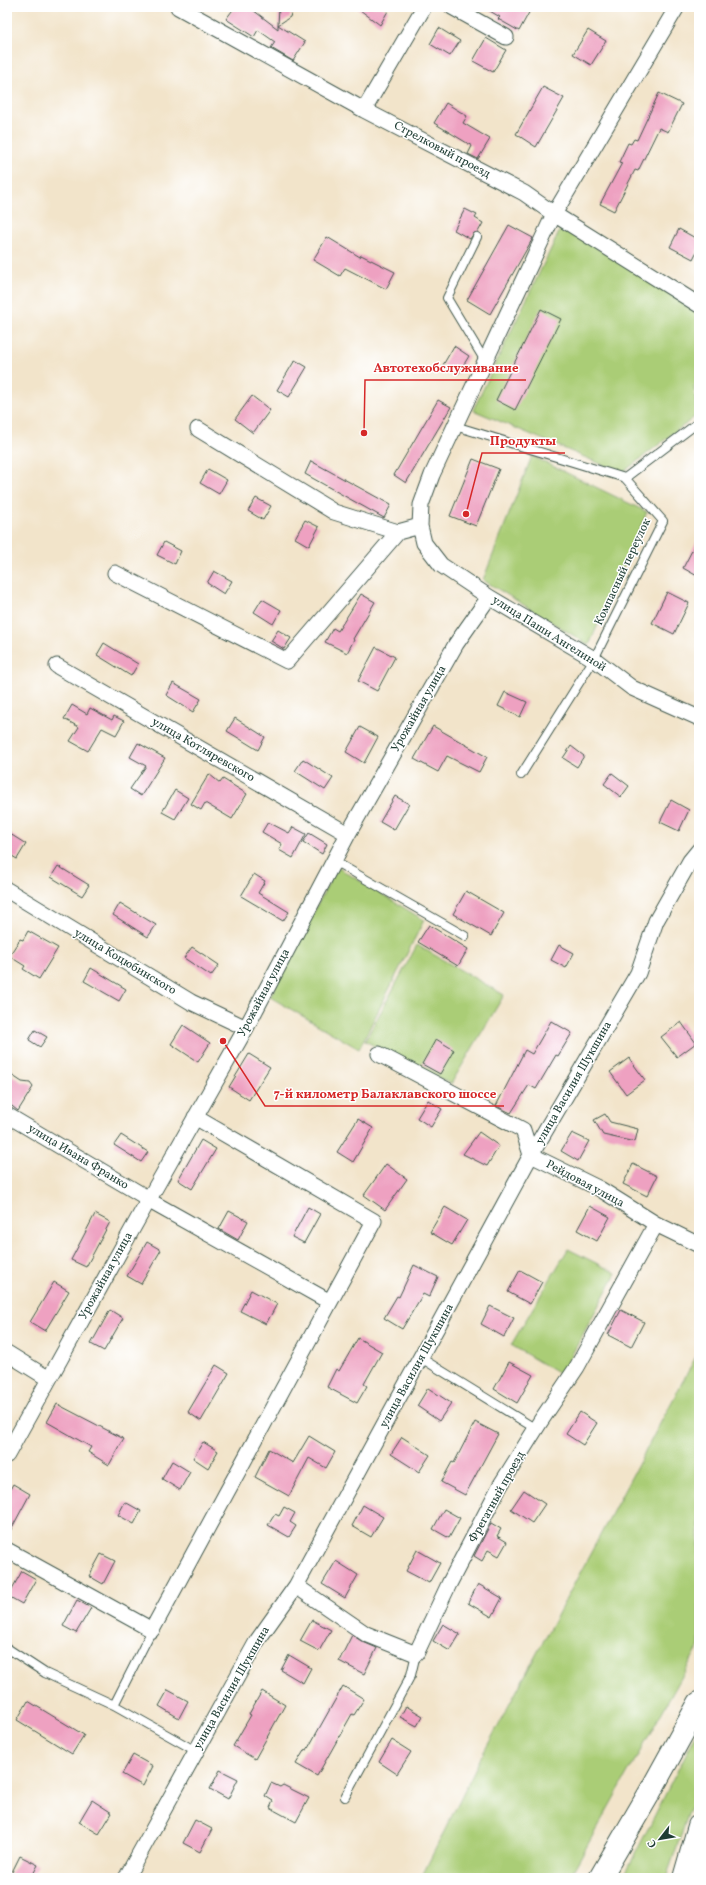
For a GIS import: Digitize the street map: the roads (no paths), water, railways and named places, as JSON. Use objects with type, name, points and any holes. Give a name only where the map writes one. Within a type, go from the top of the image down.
[{"type":"main road","points":[[600,1878],[699,1703]]},
{"type":"main road","points":[[613,1878],[650,1792]]},
{"type":"main road","points":[[684,1878],[699,1826]]},
{"type":"street","name":"Стрелковый проезд","points":[[178,7],[364,110],[524,193],[554,214],[699,305]]},
{"type":"street","points":[[364,110],[424,7]]},
{"type":"street","points":[[452,7],[506,37]]},
{"type":"street","name":"улица Паши Ангелиной","points":[[677,7],[554,214],[432,475],[421,504],[420,526],[424,543],[441,565],[489,596],[594,659],[632,688],[699,718]]},
{"type":"street","points":[[198,429],[334,512],[398,532],[420,526]]},
{"type":"street","points":[[115,573],[287,661],[398,532]]},
{"type":"street","name":"Урожайная улица","points":[[7,1455],[48,1379],[246,1028],[348,834],[456,644],[489,596]]},
{"type":"street","name":"улица Котляревского","points":[[57,666],[348,834]]},
{"type":"street","name":"улица Василия Шукшина","points":[[126,1878],[257,1641],[296,1586],[532,1156],[638,973],[656,921],[690,861],[699,850]]},
{"type":"street","name":"улица Коцюбинского","points":[[7,890],[191,1002],[246,1028]]},
{"type":"street","name":"Рейдовая улица","points":[[380,1054],[523,1130],[532,1156],[600,1189],[656,1224],[699,1245]]},
{"type":"street","name":"улица Ивана Франко","points":[[7,1115],[149,1200],[330,1302]]},
{"type":"street","points":[[7,1550],[152,1630],[374,1221],[195,1117]]},
{"type":"street","name":"Фрегатный проезд","points":[[416,1654],[449,1584],[500,1486],[577,1367],[656,1224]]},
{"type":"street","points":[[7,1353],[48,1379]]},
{"type":"street","points":[[296,1586],[366,1634],[416,1654]]},
{"type":"lane","points":[[477,237],[447,298],[485,361]]},
{"type":"lane","points":[[454,426],[625,478],[699,422]]},
{"type":"lane","name":"Компасный переулок","points":[[594,659],[663,521],[625,478]]},
{"type":"lane","points":[[521,774],[594,659]]},
{"type":"lane","points":[[334,861],[465,936]]},
{"type":"lane","points":[[421,1358],[536,1429]]},
{"type":"lane","points":[[114,1705],[152,1630]]},
{"type":"lane","points":[[7,1648],[45,1674],[114,1705],[196,1750]]},
{"type":"lane","points":[[345,1797],[411,1675],[416,1654]]},
{"type":"place","name":"Автотехобслуживание","points":[[364,433]]},
{"type":"place","name":"Продукты","points":[[466,514]]},
{"type":"place","name":"7-й километр Балаклавского шоссе","points":[[223,1041]]}]
